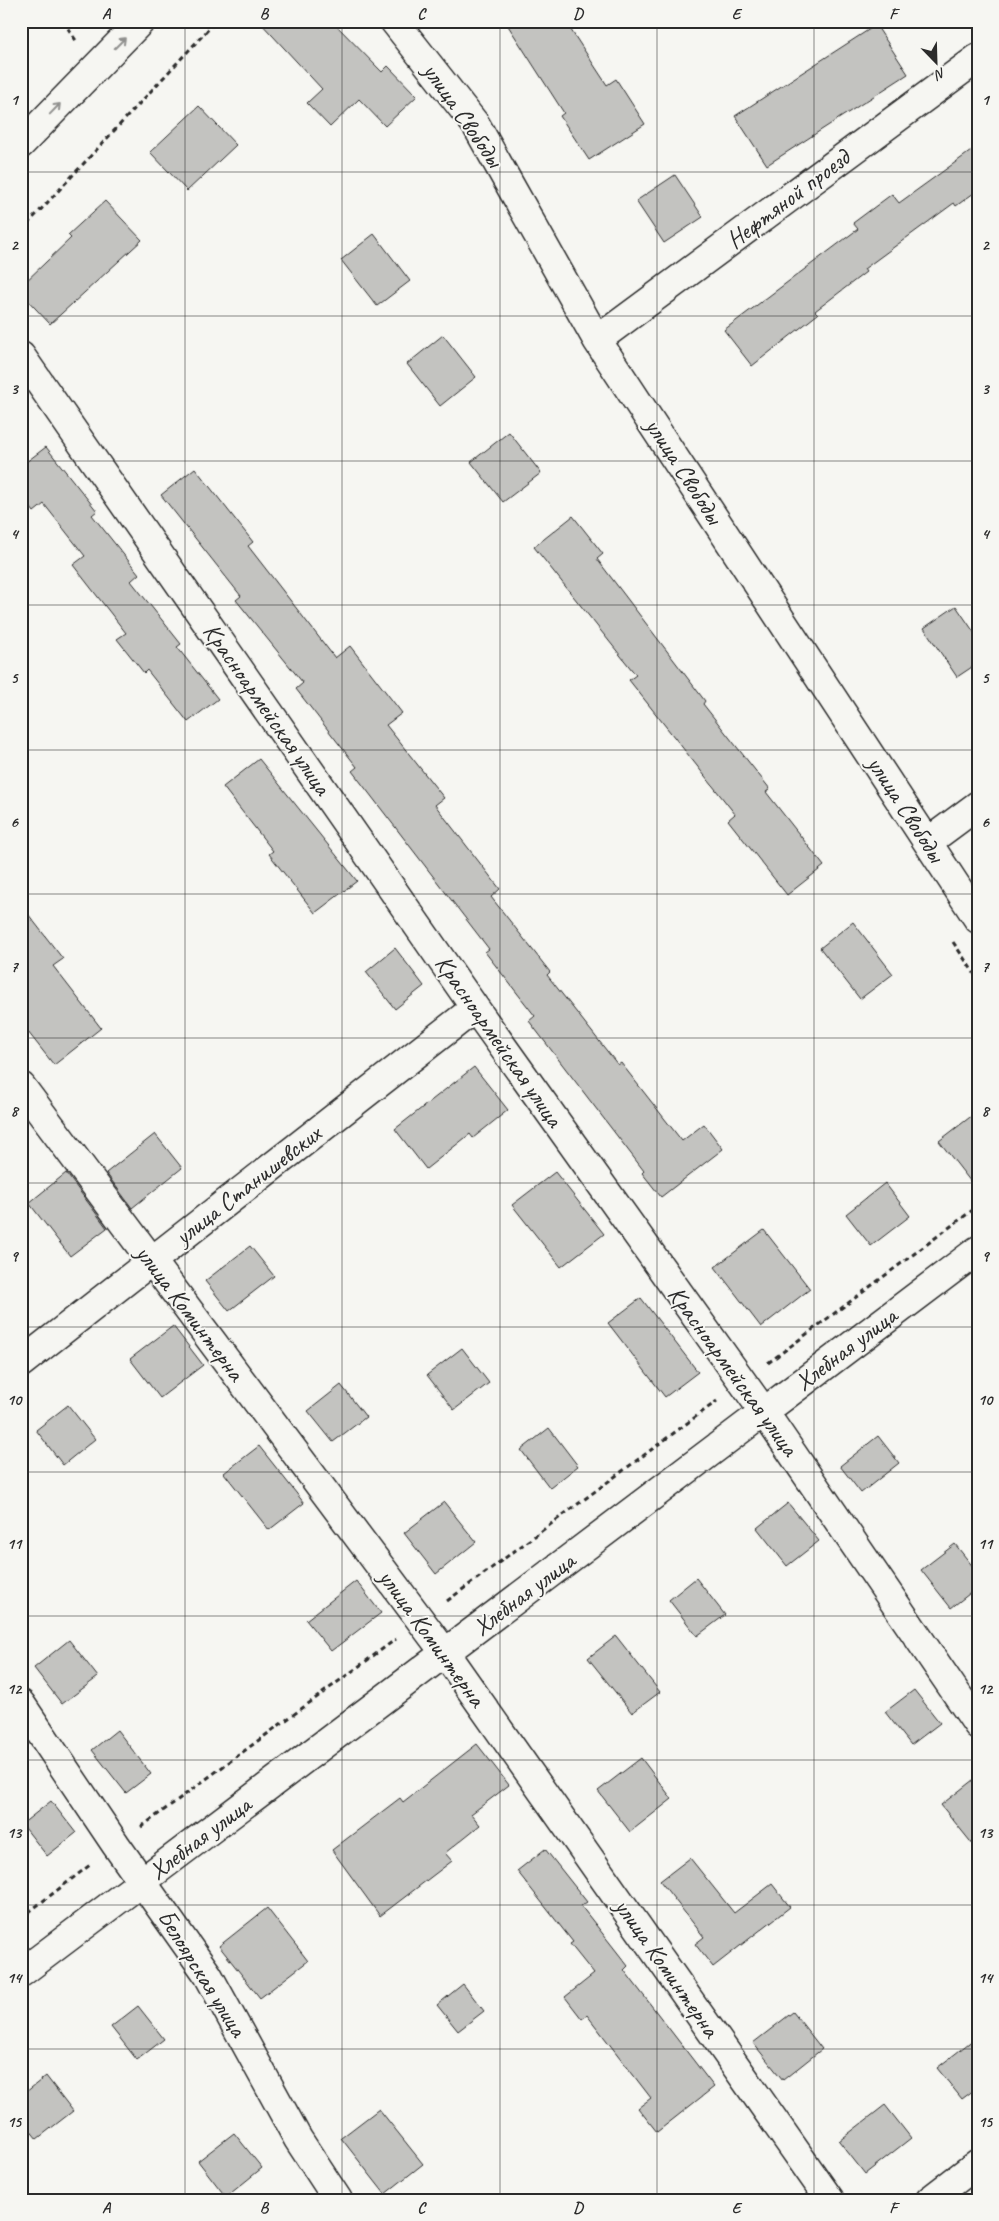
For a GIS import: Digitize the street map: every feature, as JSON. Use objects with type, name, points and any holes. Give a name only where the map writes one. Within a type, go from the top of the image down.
[{"type":"street","points":[[21,144],[141,21]]},
{"type":"street","name":"улица Свободы","points":[[394,21],[476,125],[597,340],[978,919]]},
{"type":"street","name":"Нефтяной проезд","points":[[597,340],[978,58]]},
{"type":"street","name":"Красноармейская улица","points":[[21,356],[474,1008],[764,1412],[978,1725]]},
{"type":"street","points":[[928,842],[978,805]]},
{"type":"street","name":"улица Станишевских","points":[[21,1363],[474,1008]]},
{"type":"street","name":"улица Коминтерна","points":[[21,1086],[445,1653],[830,2200]]},
{"type":"street","name":"Хлебная улица","points":[[21,1973],[978,1250]]},
{"type":"street","name":"Белоярская улица","points":[[21,1704],[116,1845],[208,1975],[298,2139],[338,2200]]},
{"type":"street","points":[[930,2200],[978,2163]]},
{"type":"path","points":[[63,21],[79,44]]},
{"type":"path","points":[[21,231],[216,21]]},
{"type":"path","points":[[21,1918],[116,1845],[421,1621],[978,1206]]},
{"type":"building","points":[[259,21],[332,21],[382,72],[388,66],[417,96],[385,126],[359,99],[330,127],[307,103],[322,89]]},
{"type":"building","points":[[505,21],[565,21],[607,85],[616,79],[645,124],[589,160],[560,116],[564,113]]},
{"type":"building","points":[[876,25],[908,74],[767,165],[735,116]]},
{"type":"building","points":[[199,106],[236,145],[187,191],[150,152]]},
{"type":"building","points":[[978,146],[978,190],[956,206],[954,203],[864,269],[866,272],[815,311],[818,314],[752,366],[724,330],[858,229],[853,223],[892,194],[899,203]]},
{"type":"building","points":[[675,175],[703,217],[664,243],[636,201]]},
{"type":"building","points":[[105,201],[142,240],[50,324],[21,293],[21,286],[71,238],[68,235]]},
{"type":"building","points":[[374,234],[410,281],[377,306],[341,260]]},
{"type":"building","points":[[443,335],[476,377],[440,406],[407,364]]},
{"type":"building","points":[[509,432],[541,473],[503,502],[471,462]]},
{"type":"building","points":[[46,447],[97,511],[92,515],[139,574],[131,581],[181,644],[177,647],[218,699],[188,722],[147,670],[144,673],[117,639],[126,633],[73,565],[85,556],[44,504],[34,512],[21,495],[21,466]]},
{"type":"building","points":[[195,468],[253,542],[248,546],[335,658],[350,646],[402,713],[386,725],[444,798],[435,805],[500,889],[491,897],[550,972],[547,975],[618,1065],[621,1063],[682,1141],[704,1124],[723,1149],[661,1197],[642,1173],[644,1171],[529,1021],[535,1016],[485,952],[489,949],[352,771],[357,767],[296,689],[303,683],[236,600],[241,596],[161,495]]},
{"type":"building","points":[[573,516],[603,554],[597,559],[705,701],[703,704],[770,789],[766,792],[824,866],[787,895],[728,820],[735,814],[629,680],[636,675],[534,547]]},
{"type":"building","points":[[956,606],[978,638],[978,663],[957,677],[924,628]]},
{"type":"building","points":[[259,759],[357,881],[315,913],[269,854],[273,851],[223,787]]},
{"type":"building","points":[[21,905],[63,959],[53,966],[101,1028],[54,1065],[28,1032],[21,1032]]},
{"type":"building","points":[[853,922],[893,974],[860,999],[820,948]]},
{"type":"building","points":[[395,948],[424,986],[395,1009],[366,972]]},
{"type":"building","points":[[474,1067],[508,1110],[473,1138],[470,1134],[426,1169],[395,1129]]},
{"type":"building","points":[[978,1111],[978,1191],[939,1141]]},
{"type":"building","points":[[155,1134],[182,1168],[132,1208],[106,1173]]},
{"type":"building","points":[[555,1172],[604,1234],[561,1267],[512,1205]]},
{"type":"building","points":[[66,1173],[107,1228],[70,1256],[29,1203]]},
{"type":"building","points":[[885,1183],[910,1216],[871,1246],[846,1214]]},
{"type":"building","points":[[764,1230],[810,1289],[761,1327],[715,1267]]},
{"type":"building","points":[[250,1246],[274,1276],[229,1311],[205,1281]]},
{"type":"building","points":[[641,1298],[698,1372],[665,1397],[608,1323]]},
{"type":"building","points":[[173,1326],[203,1365],[160,1398],[130,1359]]},
{"type":"building","points":[[462,1348],[489,1383],[454,1410],[427,1375]]},
{"type":"building","points":[[341,1385],[366,1417],[333,1442],[308,1411]]},
{"type":"building","points":[[68,1405],[95,1439],[63,1465],[36,1430]]},
{"type":"building","points":[[549,1428],[578,1466],[550,1488],[521,1450]]},
{"type":"building","points":[[878,1436],[899,1463],[861,1493],[840,1466]]},
{"type":"building","points":[[259,1446],[304,1503],[269,1530],[224,1473]]},
{"type":"building","points":[[444,1502],[476,1542],[436,1574],[404,1533]]},
{"type":"building","points":[[788,1503],[819,1541],[787,1566],[757,1528]]},
{"type":"building","points":[[955,1544],[978,1573],[978,1587],[951,1608],[921,1570]]},
{"type":"building","points":[[696,1578],[725,1615],[697,1636],[669,1600]]},
{"type":"building","points":[[356,1581],[381,1613],[331,1651],[306,1620]]},
{"type":"building","points":[[616,1636],[660,1692],[632,1713],[588,1658]]},
{"type":"building","points":[[69,1640],[98,1677],[62,1704],[34,1668]]},
{"type":"building","points":[[914,1690],[940,1723],[911,1745],[885,1712]]},
{"type":"building","points":[[117,1730],[151,1774],[126,1793],[92,1750]]},
{"type":"building","points":[[477,1744],[509,1785],[471,1814],[480,1825],[445,1853],[452,1861],[380,1916],[332,1850],[400,1798],[403,1802]]},
{"type":"building","points":[[641,1758],[672,1799],[630,1832],[598,1791]]},
{"type":"building","points":[[978,1776],[978,1851],[941,1805]]},
{"type":"building","points":[[51,1801],[76,1833],[47,1856],[22,1824]]},
{"type":"building","points":[[545,1849],[587,1902],[581,1906],[628,1966],[624,1970],[714,2087],[657,2132],[638,2108],[651,2098],[587,2015],[582,2019],[565,1997],[594,1974],[570,1944],[573,1942],[517,1871]]},
{"type":"building","points":[[690,1858],[734,1913],[772,1884],[790,1907],[713,1967],[695,1944],[704,1937],[660,1881]]},
{"type":"building","points":[[267,1908],[308,1961],[260,1998],[219,1946]]},
{"type":"building","points":[[463,1984],[484,2011],[458,2031],[437,2005]]},
{"type":"building","points":[[138,2006],[164,2039],[137,2060],[111,2027]]},
{"type":"building","points":[[793,2012],[822,2049],[783,2080],[753,2043]]},
{"type":"building","points":[[978,2036],[978,2087],[962,2099],[937,2068]]},
{"type":"building","points":[[46,2076],[73,2111],[37,2139],[21,2119],[21,2096]]},
{"type":"building","points":[[885,2105],[911,2138],[865,2174],[839,2141]]},
{"type":"building","points":[[379,2109],[423,2164],[385,2194],[341,2138]]},
{"type":"building","points":[[234,2133],[262,2168],[226,2197],[198,2161]]}]
